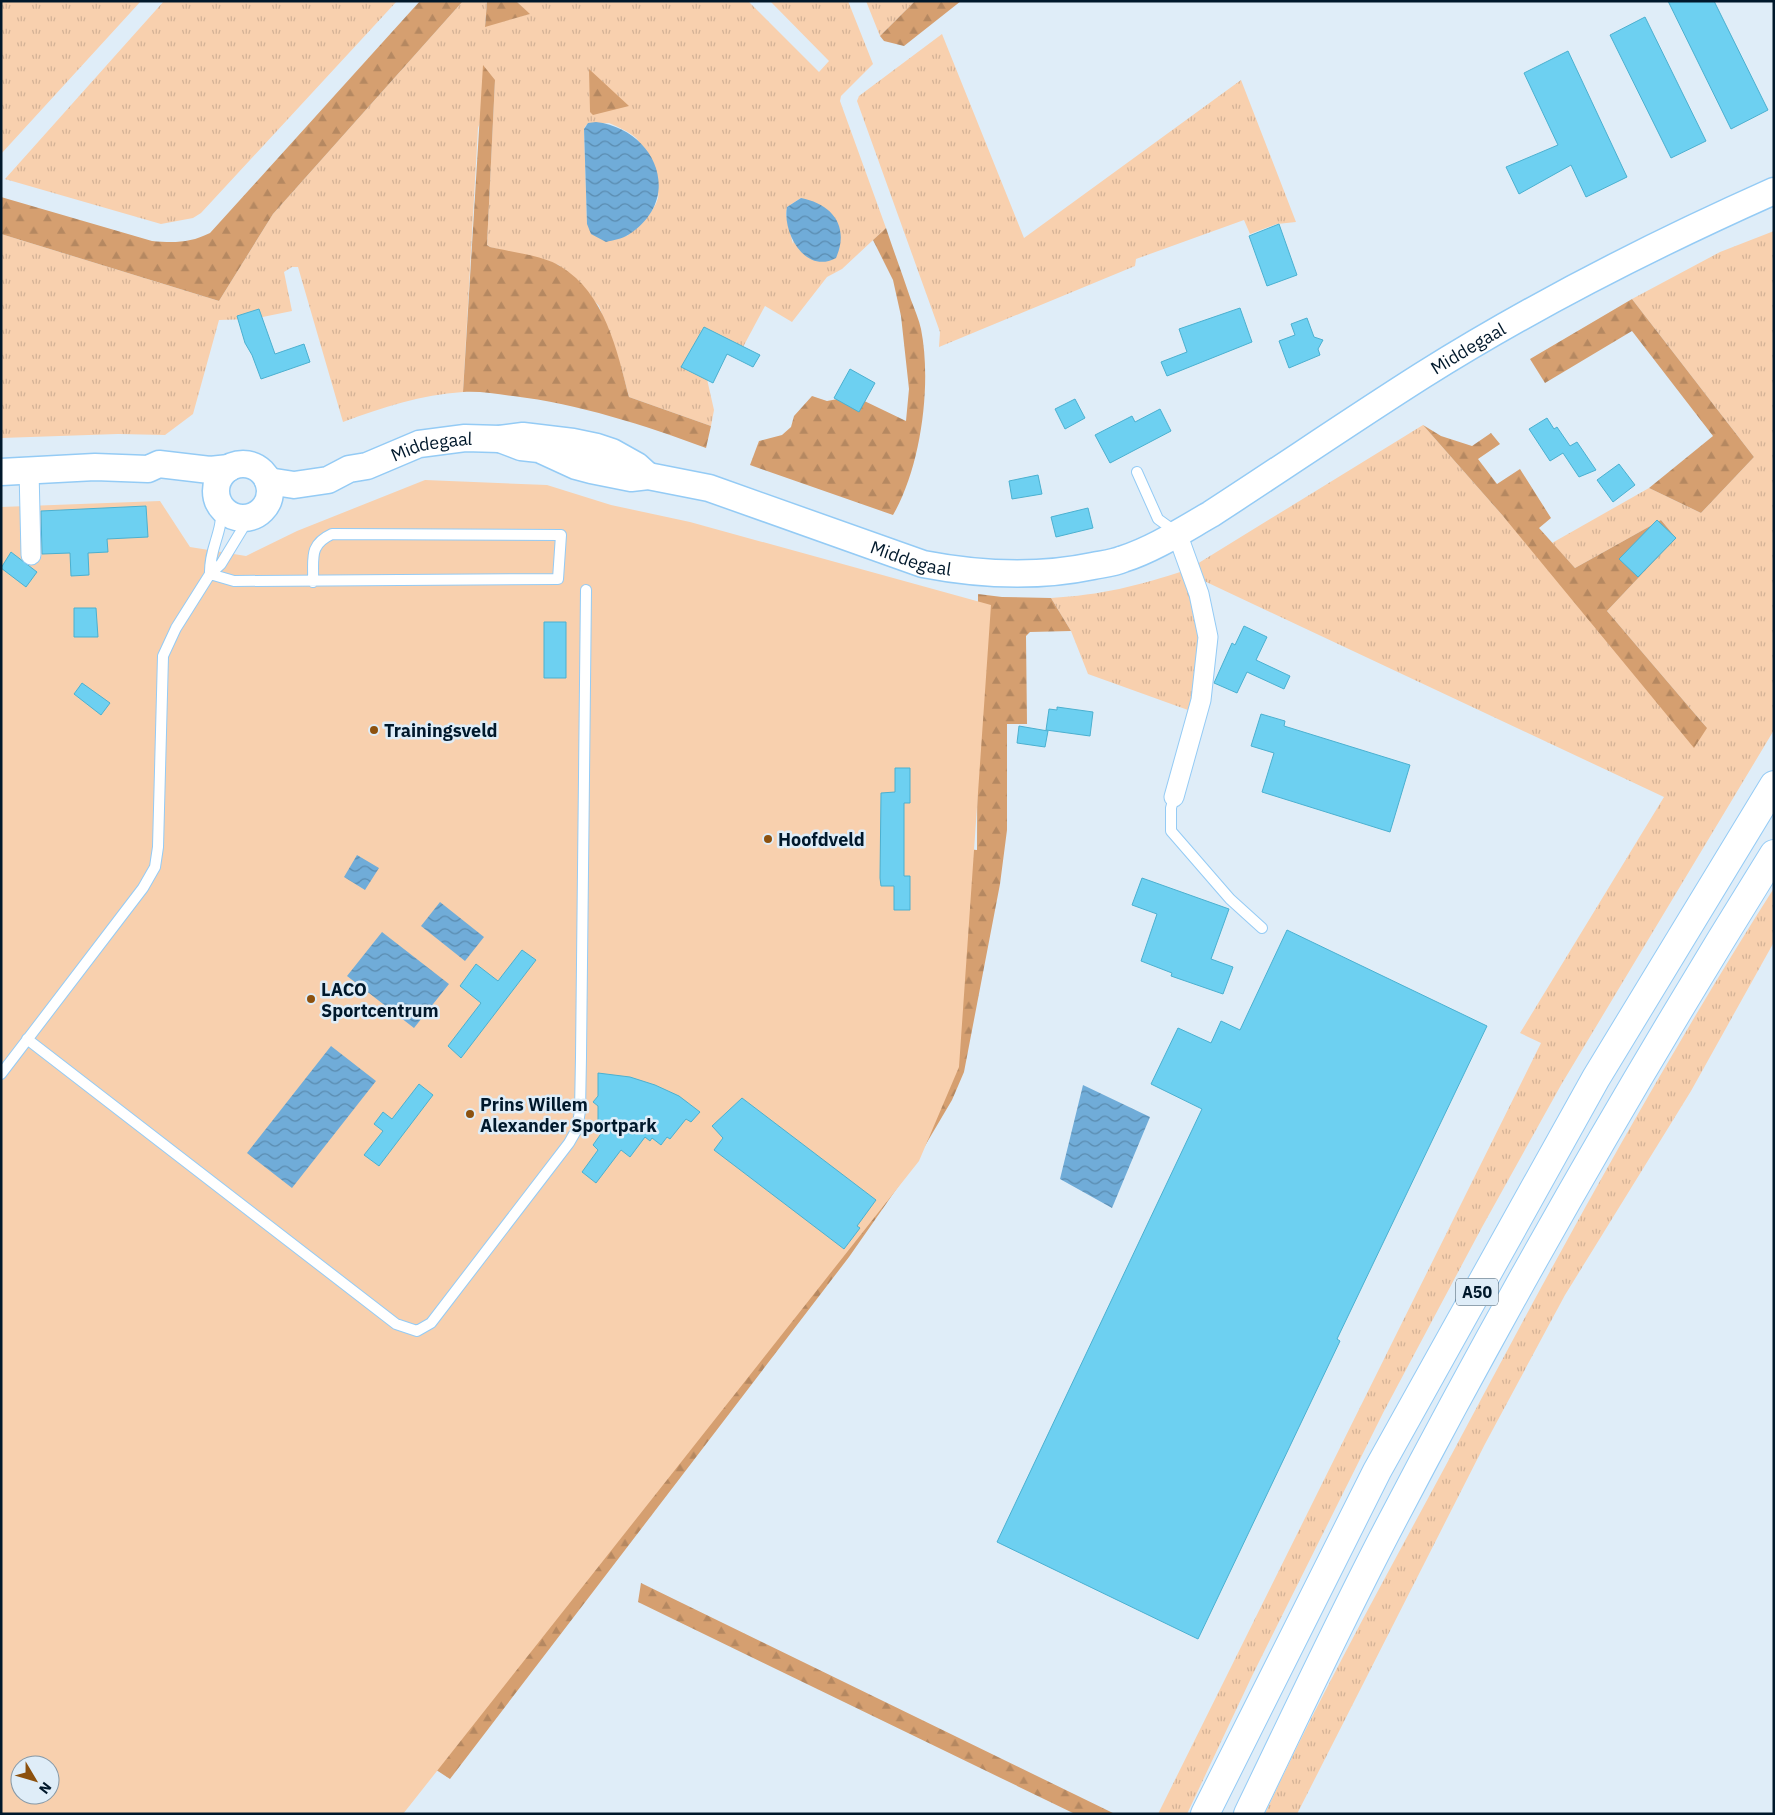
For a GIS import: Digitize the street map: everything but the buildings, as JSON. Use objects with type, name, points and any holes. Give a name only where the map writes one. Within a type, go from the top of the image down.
[{"type":"highway","name":"A50","points":[[1205,1814],[1382,1462],[1596,1078],[1774,785]]},
{"type":"highway","name":"A50","points":[[1248,1814],[1391,1523],[1553,1226],[1685,998],[1774,854]]},
{"type":"street","name":"Middegaal","points":[[268,481],[294,485],[328,480],[349,469],[366,466],[419,444],[465,438],[500,439],[522,447],[539,448],[576,466],[591,470],[631,478],[648,476],[709,488],[923,564],[958,571],[1019,576],[1073,570],[1123,560],[1178,533],[1211,514],[1424,375],[1517,321],[1697,225],[1774,191]]},
{"type":"street","points":[[1,472],[96,467],[148,469],[219,501],[234,517],[256,514],[270,496],[268,481],[260,470],[248,464],[210,470],[159,464],[148,469]]},
{"type":"street","name":"Middegaal","points":[[256,514],[354,479],[366,466]]},
{"type":"street","points":[[219,501],[217,484],[229,468]]},
{"type":"street","points":[[29,470],[31,554]]},
{"type":"street","points":[[1174,797],[1201,700],[1208,637],[1199,594],[1178,533]]},
{"type":"lane","points":[[1137,472],[1158,518],[1178,533]]},
{"type":"lane","points":[[210,574],[210,558],[222,522],[219,501]]},
{"type":"lane","points":[[1,1074],[143,888],[155,866],[158,847],[163,656],[176,628],[210,574],[221,564],[256,514]]},
{"type":"lane","points":[[210,574],[234,581],[313,582],[558,579],[561,534],[332,534],[319,540],[314,550],[313,582]]},
{"type":"lane","points":[[27,1039],[396,1324],[417,1331],[431,1323],[569,1143],[577,1129],[581,1066],[586,590]]},
{"type":"lane","points":[[1174,797],[1171,808],[1171,831],[1230,899],[1262,928]]},
{"type":"green space","points":[[1,1],[141,1],[1,154]]},
{"type":"green space","points":[[164,1],[397,1],[201,213],[193,218],[161,224],[5,179]]},
{"type":"green space","points":[[420,1],[463,1],[273,214],[219,301],[1,234],[1,197],[152,241],[182,242],[210,233]]},
{"type":"green space","points":[[463,1],[487,1],[485,26],[529,14],[516,1],[748,1],[819,72],[829,61],[770,1],[848,1],[873,64],[841,96],[840,101],[886,228],[842,269],[827,277],[792,322],[765,306],[743,347],[732,342],[707,379],[714,410],[711,426],[629,397],[621,367],[599,306],[559,265],[487,245],[495,80],[478,128],[463,392],[402,402],[343,422],[298,267],[292,267],[284,272],[292,311],[253,319],[219,320],[193,414],[165,435],[118,434],[1,438],[1,234],[219,301],[273,214]],"holes":[[[609,123],[623,129],[636,138],[643,149],[657,185],[658,198],[656,204],[641,224],[627,236],[587,224],[584,129],[586,125]],[[801,198],[793,244],[786,215],[787,207]]]},
{"type":"green space","points":[[487,1],[516,1],[530,14],[485,27]]},
{"type":"green space","points":[[866,1],[915,1],[880,36]]},
{"type":"green space","points":[[915,1],[961,1],[904,46],[884,41],[880,36]]},
{"type":"green space","points":[[942,34],[1024,238],[1241,80],[1296,222],[1277,224],[1250,234],[1244,220],[1136,259],[1135,266],[939,347],[940,332],[857,101],[859,96]]},
{"type":"green space","points":[[483,65],[495,80],[487,245],[553,262],[575,277],[588,291],[607,324],[614,342],[629,397],[711,426],[706,448],[659,431],[562,404],[494,394],[463,392]]},
{"type":"green space","points":[[589,69],[629,106],[593,115],[590,112]]},
{"type":"green space","points":[[886,228],[920,326],[925,375],[922,425],[917,450],[903,495],[893,515],[750,465],[759,441],[782,435],[791,427],[794,416],[812,396],[827,401],[854,396],[906,421],[909,389],[901,316],[893,280],[873,240]]},
{"type":"green space","points":[[1774,231],[1774,730],[1561,1085],[1481,1229],[1383,1413],[1252,1676],[1187,1814],[1158,1814],[1541,1043],[1520,1033],[1664,797],[1202,580],[1197,564],[1423,425],[1503,516],[1707,728],[1607,611],[1676,538],[1661,520],[1575,568],[1552,543],[1649,488],[1701,513],[1754,457],[1632,299],[1720,252]]},
{"type":"green space","points":[[1632,299],[1754,457],[1701,513],[1649,488],[1713,436],[1632,331],[1545,383],[1530,359]]},
{"type":"green space","points":[[1423,425],[1441,436],[1472,446],[1491,433],[1500,444],[1478,459],[1497,484],[1520,469],[1551,518],[1539,528],[1575,568],[1661,520],[1676,538],[1607,611],[1707,728],[1694,748],[1503,516]]},
{"type":"green space","name":"Prins Willem Alexander Sportpark","points":[[425,480],[547,485],[611,505],[690,522],[991,605],[959,1067],[919,1161],[403,1814],[1,1814],[1,507],[160,501],[190,547],[246,556],[297,531]]},
{"type":"green space","points":[[1186,570],[1200,637],[1200,661],[1188,710],[1088,674],[1071,631],[1051,598],[1086,595],[1119,589]]},
{"type":"green space","points":[[978,594],[1002,597],[1051,598],[1071,631],[1030,632],[1026,636],[1027,724],[1007,724],[1007,830],[1000,884],[964,1072],[952,1100],[916,1161],[849,1257],[450,1779],[250,1648],[957,848],[977,850]]},
{"type":"green space","points":[[1774,888],[1774,942],[1691,1091],[1565,1295],[1485,1444],[1297,1814],[1265,1814],[1353,1638],[1524,1318],[1645,1101]]},
{"type":"green space","points":[[641,1583],[1115,1814],[1075,1814],[638,1602]]},
{"type":"water","points":[[596,122],[617,127],[634,138],[648,151],[656,168],[659,185],[655,203],[645,220],[628,235],[606,242],[591,234],[587,224],[584,129],[588,123]]},
{"type":"water","points":[[801,198],[822,205],[835,218],[841,236],[836,258],[825,262],[815,261],[806,256],[792,239],[786,217],[787,207]]},
{"type":"water","points":[[357,855],[379,868],[365,890],[344,877]]},
{"type":"water","points":[[440,902],[484,937],[465,961],[421,926]]},
{"type":"water","points":[[382,932],[449,984],[414,1028],[347,976]]},
{"type":"water","points":[[331,1046],[376,1081],[292,1188],[247,1153]]},
{"type":"water","points":[[1083,1085],[1150,1117],[1112,1208],[1060,1179]]},
{"type":"place","name":"Trainingsveld","points":[[374,730]]},
{"type":"place","name":"Hoofdveld","points":[[768,839]]},
{"type":"place","name":"LACO Sportcentrum","points":[[311,999]]},
{"type":"place","name":"Prins Willem Alexander Sportpark","points":[[470,1114]]}]
